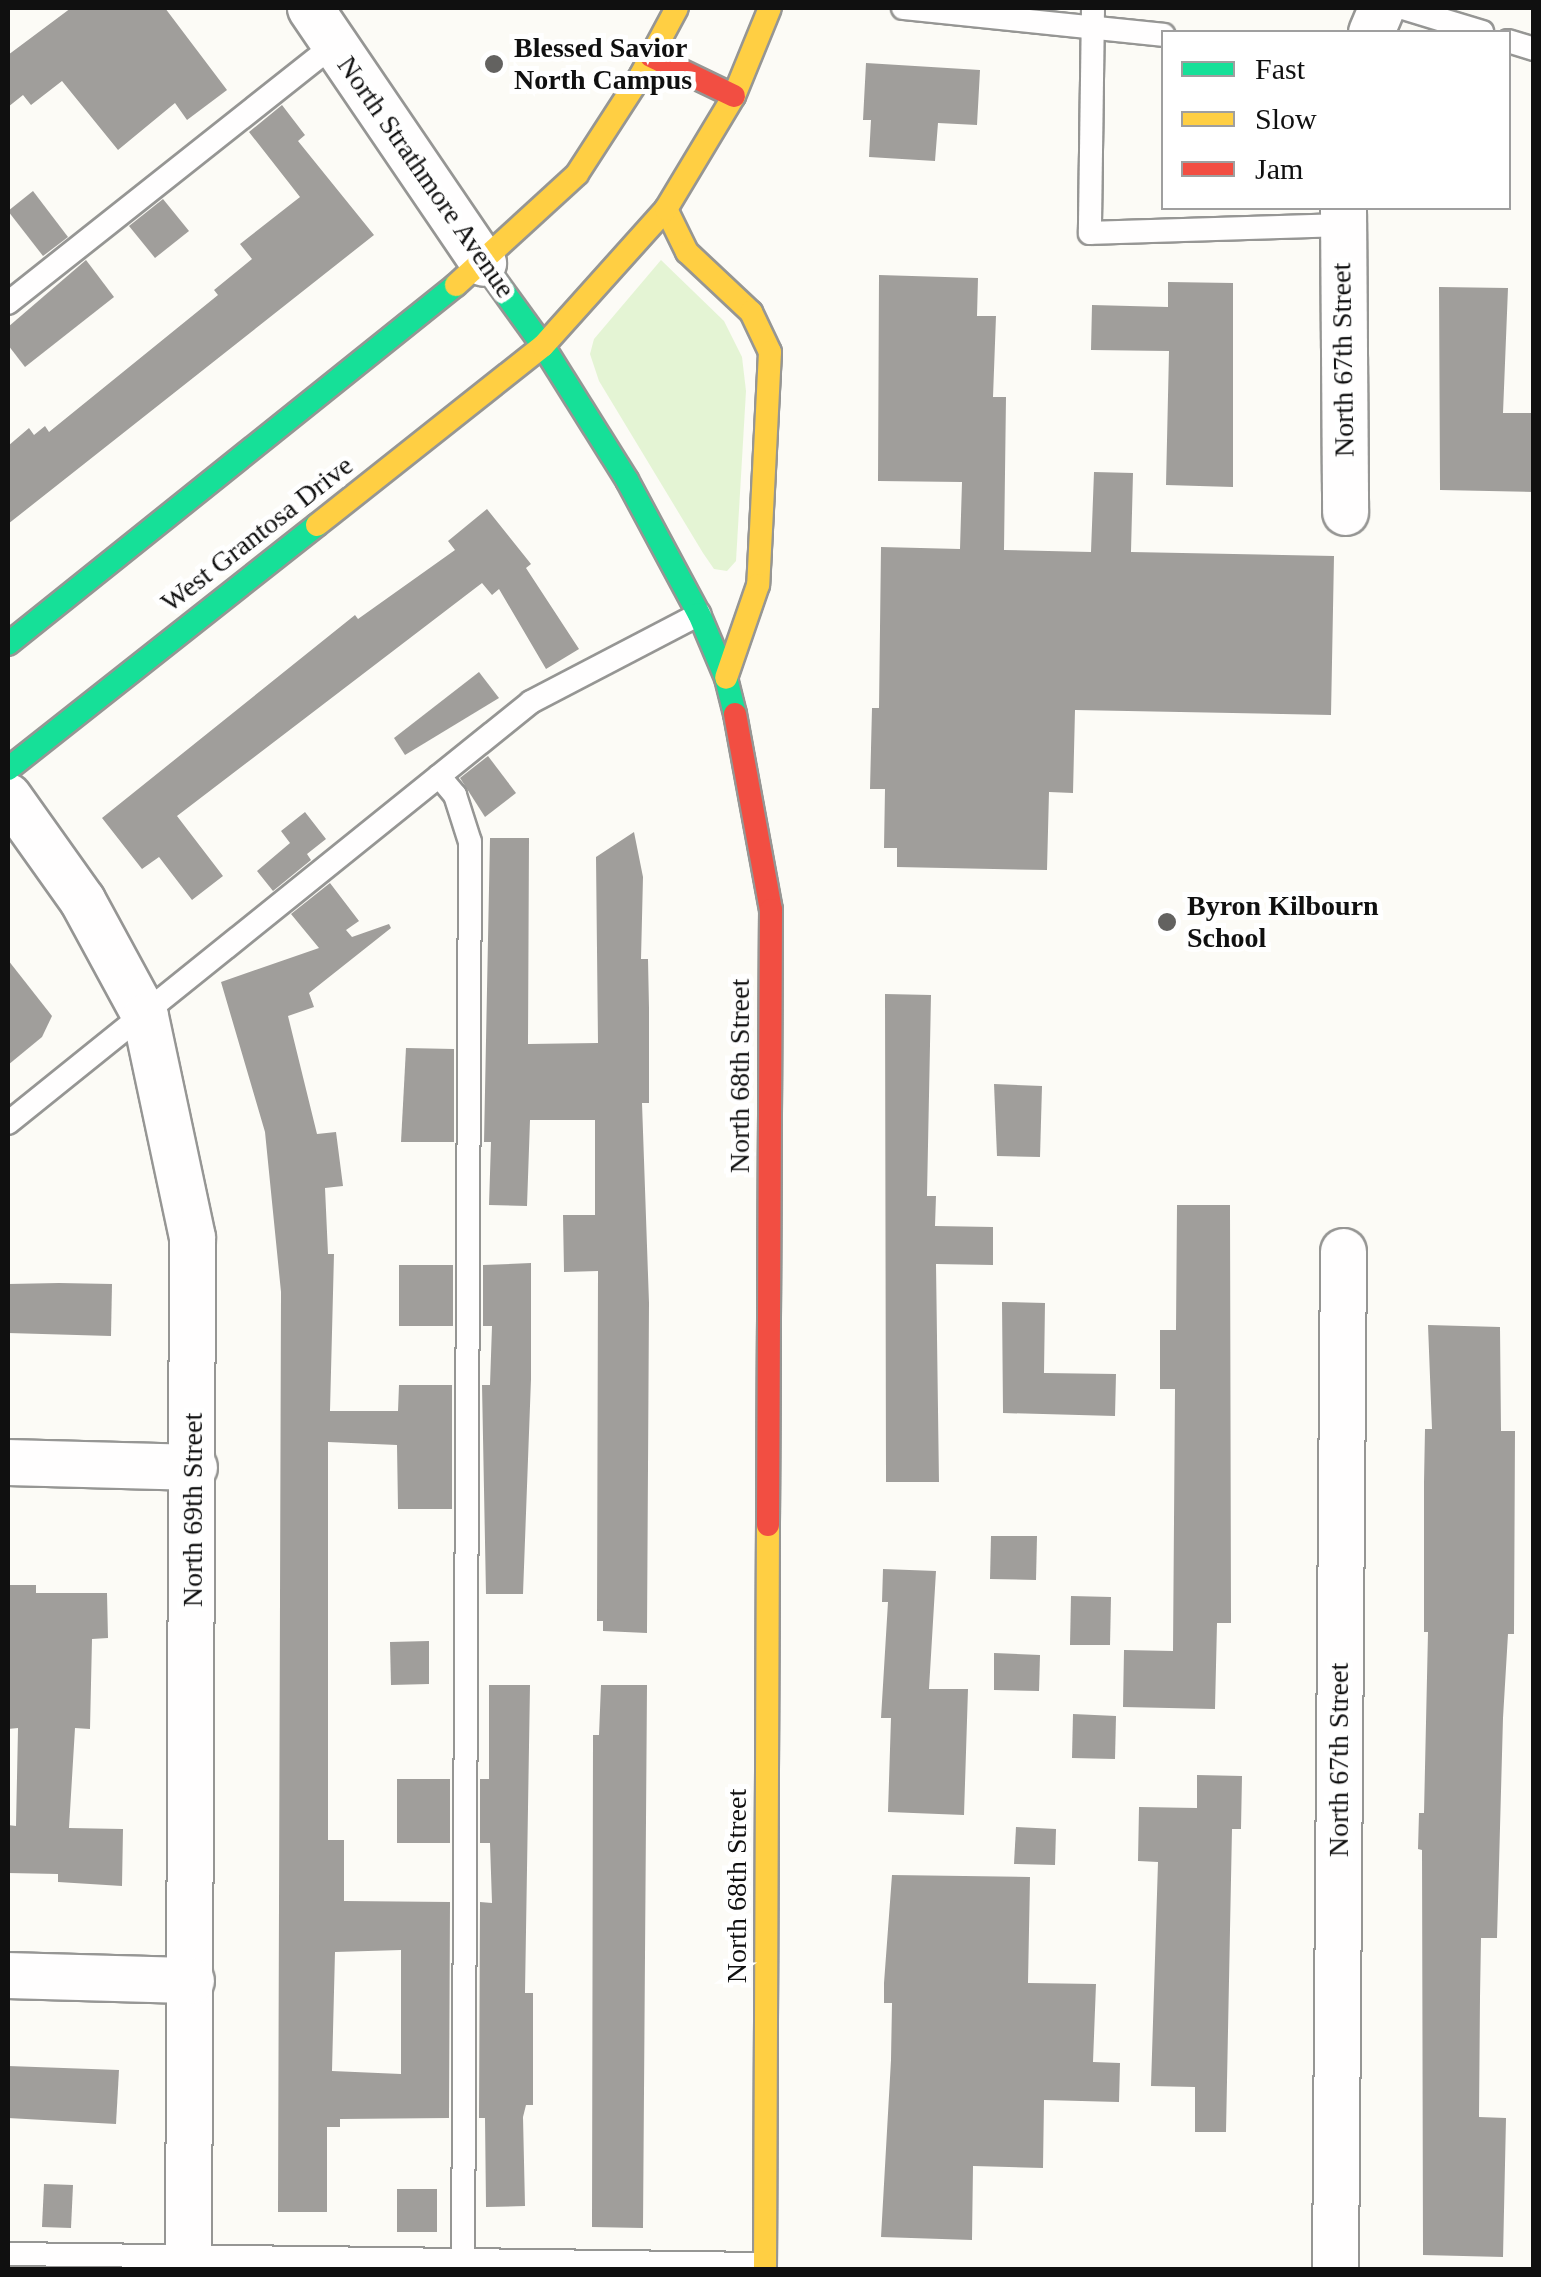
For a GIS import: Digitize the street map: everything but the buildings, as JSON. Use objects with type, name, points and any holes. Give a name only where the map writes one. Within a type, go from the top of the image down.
[{"type":"street","name":"North Strathmore Avenue","points":[[310,8],[483,264],[544,346]]},
{"type":"street","points":[[8,644],[483,264],[577,174],[677,8]]},
{"type":"street","points":[[544,346],[666,209],[734,96],[770,8]]},
{"type":"street","points":[[651,56],[734,96]]},
{"type":"street","points":[[666,209],[687,252],[751,312],[770,352],[758,585],[726,678]]},
{"type":"street","name":"North 67th Street","points":[[1342,216],[1346,512]]},
{"type":"street","name":"North 68th Street","points":[[544,346],[626,480],[699,614],[726,678],[748,767],[771,910],[765,2267]]},
{"type":"street","name":"West Grantosa Drive","points":[[8,769],[544,346]]},
{"type":"street","name":"North 69th Street","points":[[8,796],[82,900],[145,1016],[192,1237],[188,2263]]},
{"type":"street","name":"North 67th Street","points":[[1335,2270],[1343,1251]]},
{"type":"street","points":[[8,1462],[194,1466]]},
{"type":"street","points":[[8,1974],[190,1980]]},
{"type":"lane","points":[[903,8],[1092,17],[1161,33]]},
{"type":"lane","points":[[1403,8],[1475,30]]},
{"type":"lane","points":[[1092,17],[1090,233],[1342,216]]},
{"type":"lane","points":[[8,303],[334,44]]},
{"type":"lane","points":[[8,1123],[530,702],[699,614]]},
{"type":"lane","points":[[439,776],[455,795],[470,842],[463,2260]]},
{"type":"lane","points":[[8,2254],[188,2263],[463,2260],[765,2267]]},
{"type":"green space","points":[[661,260],[724,321],[742,357],[746,391],[736,561],[727,571],[714,569],[703,553],[599,381],[590,354],[594,339]]},
{"type":"traffic: fast","points":[[483,263],[543,346],[627,480],[699,614],[726,678],[735,714]]},
{"type":"traffic: fast","points":[[8,644],[456,285]]},
{"type":"traffic: fast","points":[[8,769],[317,525]]},
{"type":"traffic: slow","points":[[456,285],[577,174],[641,75],[677,8]]},
{"type":"traffic: slow","points":[[317,525],[543,346],[666,209],[734,96],[770,8]]},
{"type":"traffic: slow","points":[[666,209],[687,252],[751,312],[770,352],[758,585],[726,678]]},
{"type":"traffic: slow","points":[[765,2270],[768,1525]]},
{"type":"traffic: jam","points":[[651,56],[734,96]]},
{"type":"traffic: jam","points":[[735,714],[771,910],[768,1525]]},
{"type":"place","name":"Blessed Savior North Campus","points":[[494,64]]},
{"type":"place","name":"Byron Kilbourn School","points":[[1167,922]]}]
